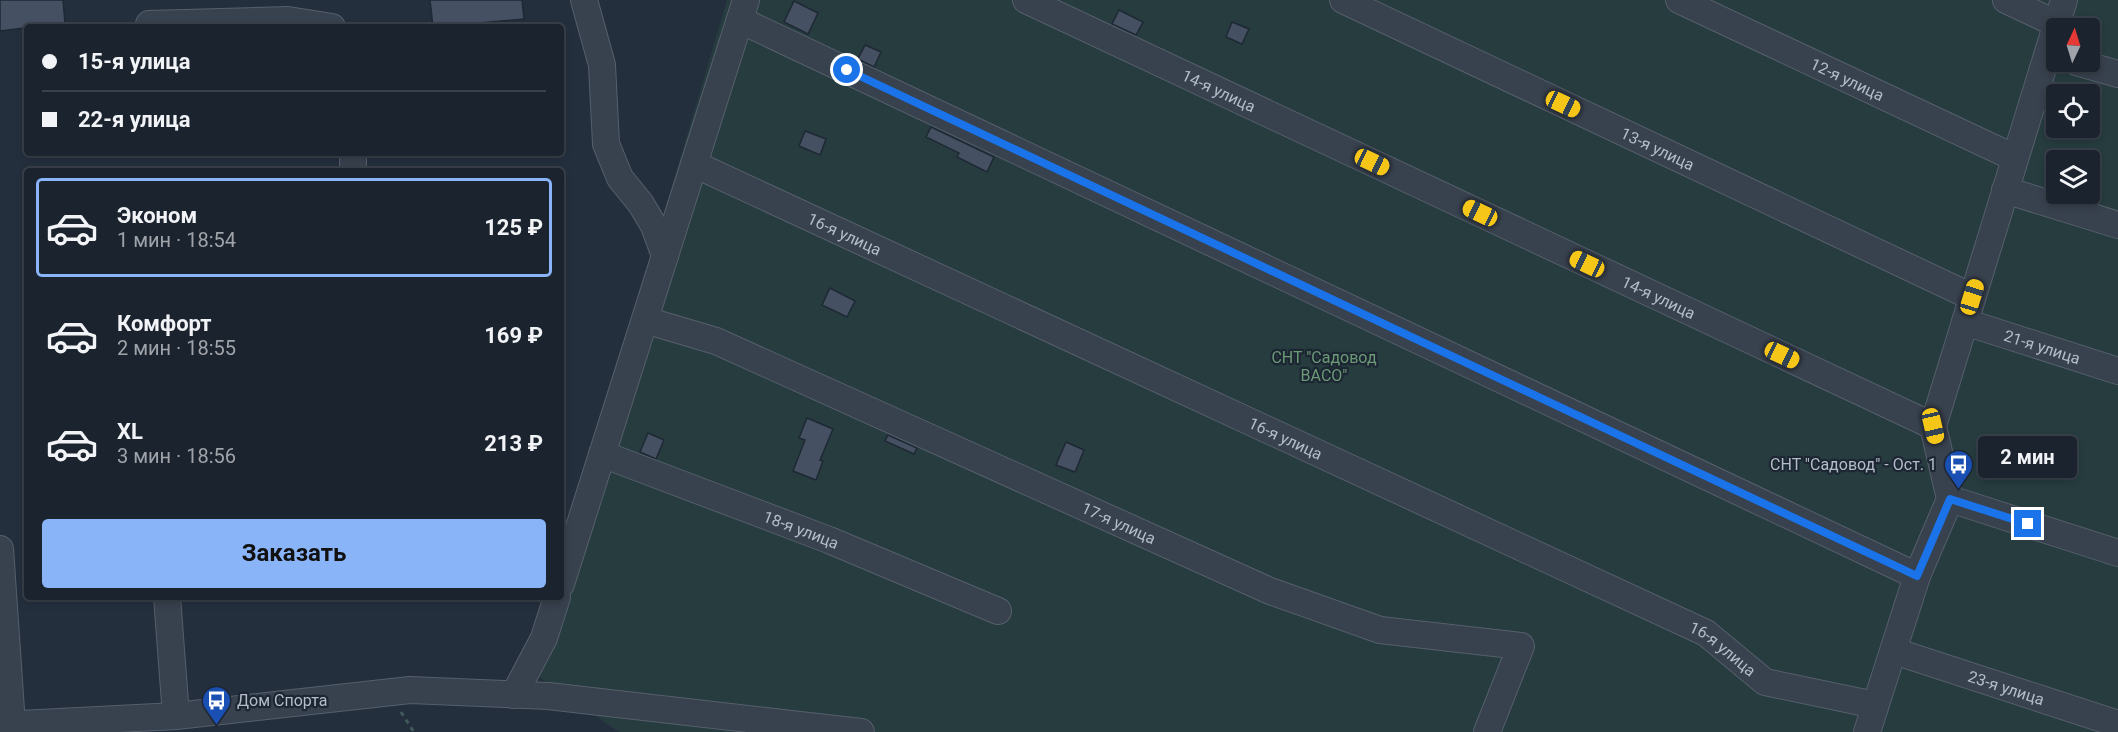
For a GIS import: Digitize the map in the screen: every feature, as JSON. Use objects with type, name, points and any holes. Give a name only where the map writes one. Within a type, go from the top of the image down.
[{"type":"street","points":[[584,0],[602,64],[606,144],[620,178],[641,204],[654,226],[665,256]]},
{"type":"street","name":"14-я улица","points":[[1026,0],[1933,426]]},
{"type":"street","name":"13-я улица","points":[[1343,0],[1371,6],[1972,297]]},
{"type":"street","name":"12-я улица","points":[[1679,0],[2015,158]]},
{"type":"street","points":[[2006,0],[2060,12]]},
{"type":"street","points":[[564,574],[743,10],[1917,576]]},
{"type":"street","points":[[149,24],[288,20],[313,24]]},
{"type":"street","points":[[2100,69],[2118,74]]},
{"type":"street","points":[[1867,732],[1917,576],[1950,499],[1933,426],[2015,158],[2046,71]]},
{"type":"street","name":"16-я улица","points":[[694,164],[1706,633],[1766,682],[1875,705]]},
{"type":"street","points":[[2005,190],[2118,225]]},
{"type":"street","name":"17-я улица","points":[[645,320],[716,341],[1270,591],[1380,630],[1521,646],[1487,732]]},
{"type":"street","name":"21-я улица","points":[[1965,322],[2118,371]]},
{"type":"street","name":"18-я улица","points":[[602,454],[829,540],[998,611]]},
{"type":"street","points":[[1950,499],[2118,553]]},
{"type":"street","points":[[0,549],[6,725],[176,716],[410,690],[548,696],[861,732]]},
{"type":"street","points":[[167,600],[176,716]]},
{"type":"street","points":[[513,695],[544,638],[556,600]]},
{"type":"street","name":"23-я улица","points":[[1894,651],[2118,724]]},
{"type":"green space","name":"СНТ \"Садовод ВАСО\"","points":[[727,0],[2118,0],[2118,732],[619,732],[529,670],[550,600],[564,600],[564,552]]},
{"type":"building","points":[[0,0],[63,0],[65,23],[24,24],[24,28],[0,31]]},
{"type":"building","points":[[430,0],[522,0],[524,19],[467,24],[433,24]]},
{"type":"building","points":[[794,1],[818,13],[808,34],[784,22]]},
{"type":"building","points":[[1119,10],[1143,22],[1136,35],[1112,24]]},
{"type":"building","points":[[1232,22],[1249,29],[1242,44],[1226,37]]},
{"type":"building","points":[[865,45],[881,52],[874,67],[858,59]]},
{"type":"building","points":[[931,127],[994,157],[987,172],[957,157],[959,153],[926,137]]},
{"type":"building","points":[[805,131],[826,139],[820,155],[799,146]]},
{"type":"building","points":[[830,288],[855,301],[847,317],[822,305]]},
{"type":"building","points":[[807,418],[833,429],[820,460],[823,461],[816,480],[793,471],[805,440],[799,438]]},
{"type":"building","points":[[648,433],[664,440],[656,459],[640,452]]},
{"type":"building","points":[[888,435],[917,448],[914,454],[885,441]]},
{"type":"building","points":[[1066,442],[1084,450],[1075,472],[1056,465]]},
{"type":"place","name":"СНТ \"Садовод\" - Ост. 1","points":[[1958,490]]},
{"type":"place","name":"Дом Спорта","points":[[216,726]]},
{"type":"route","points":[[847,70],[1917,576],[1950,499],[2028,524]]}]
